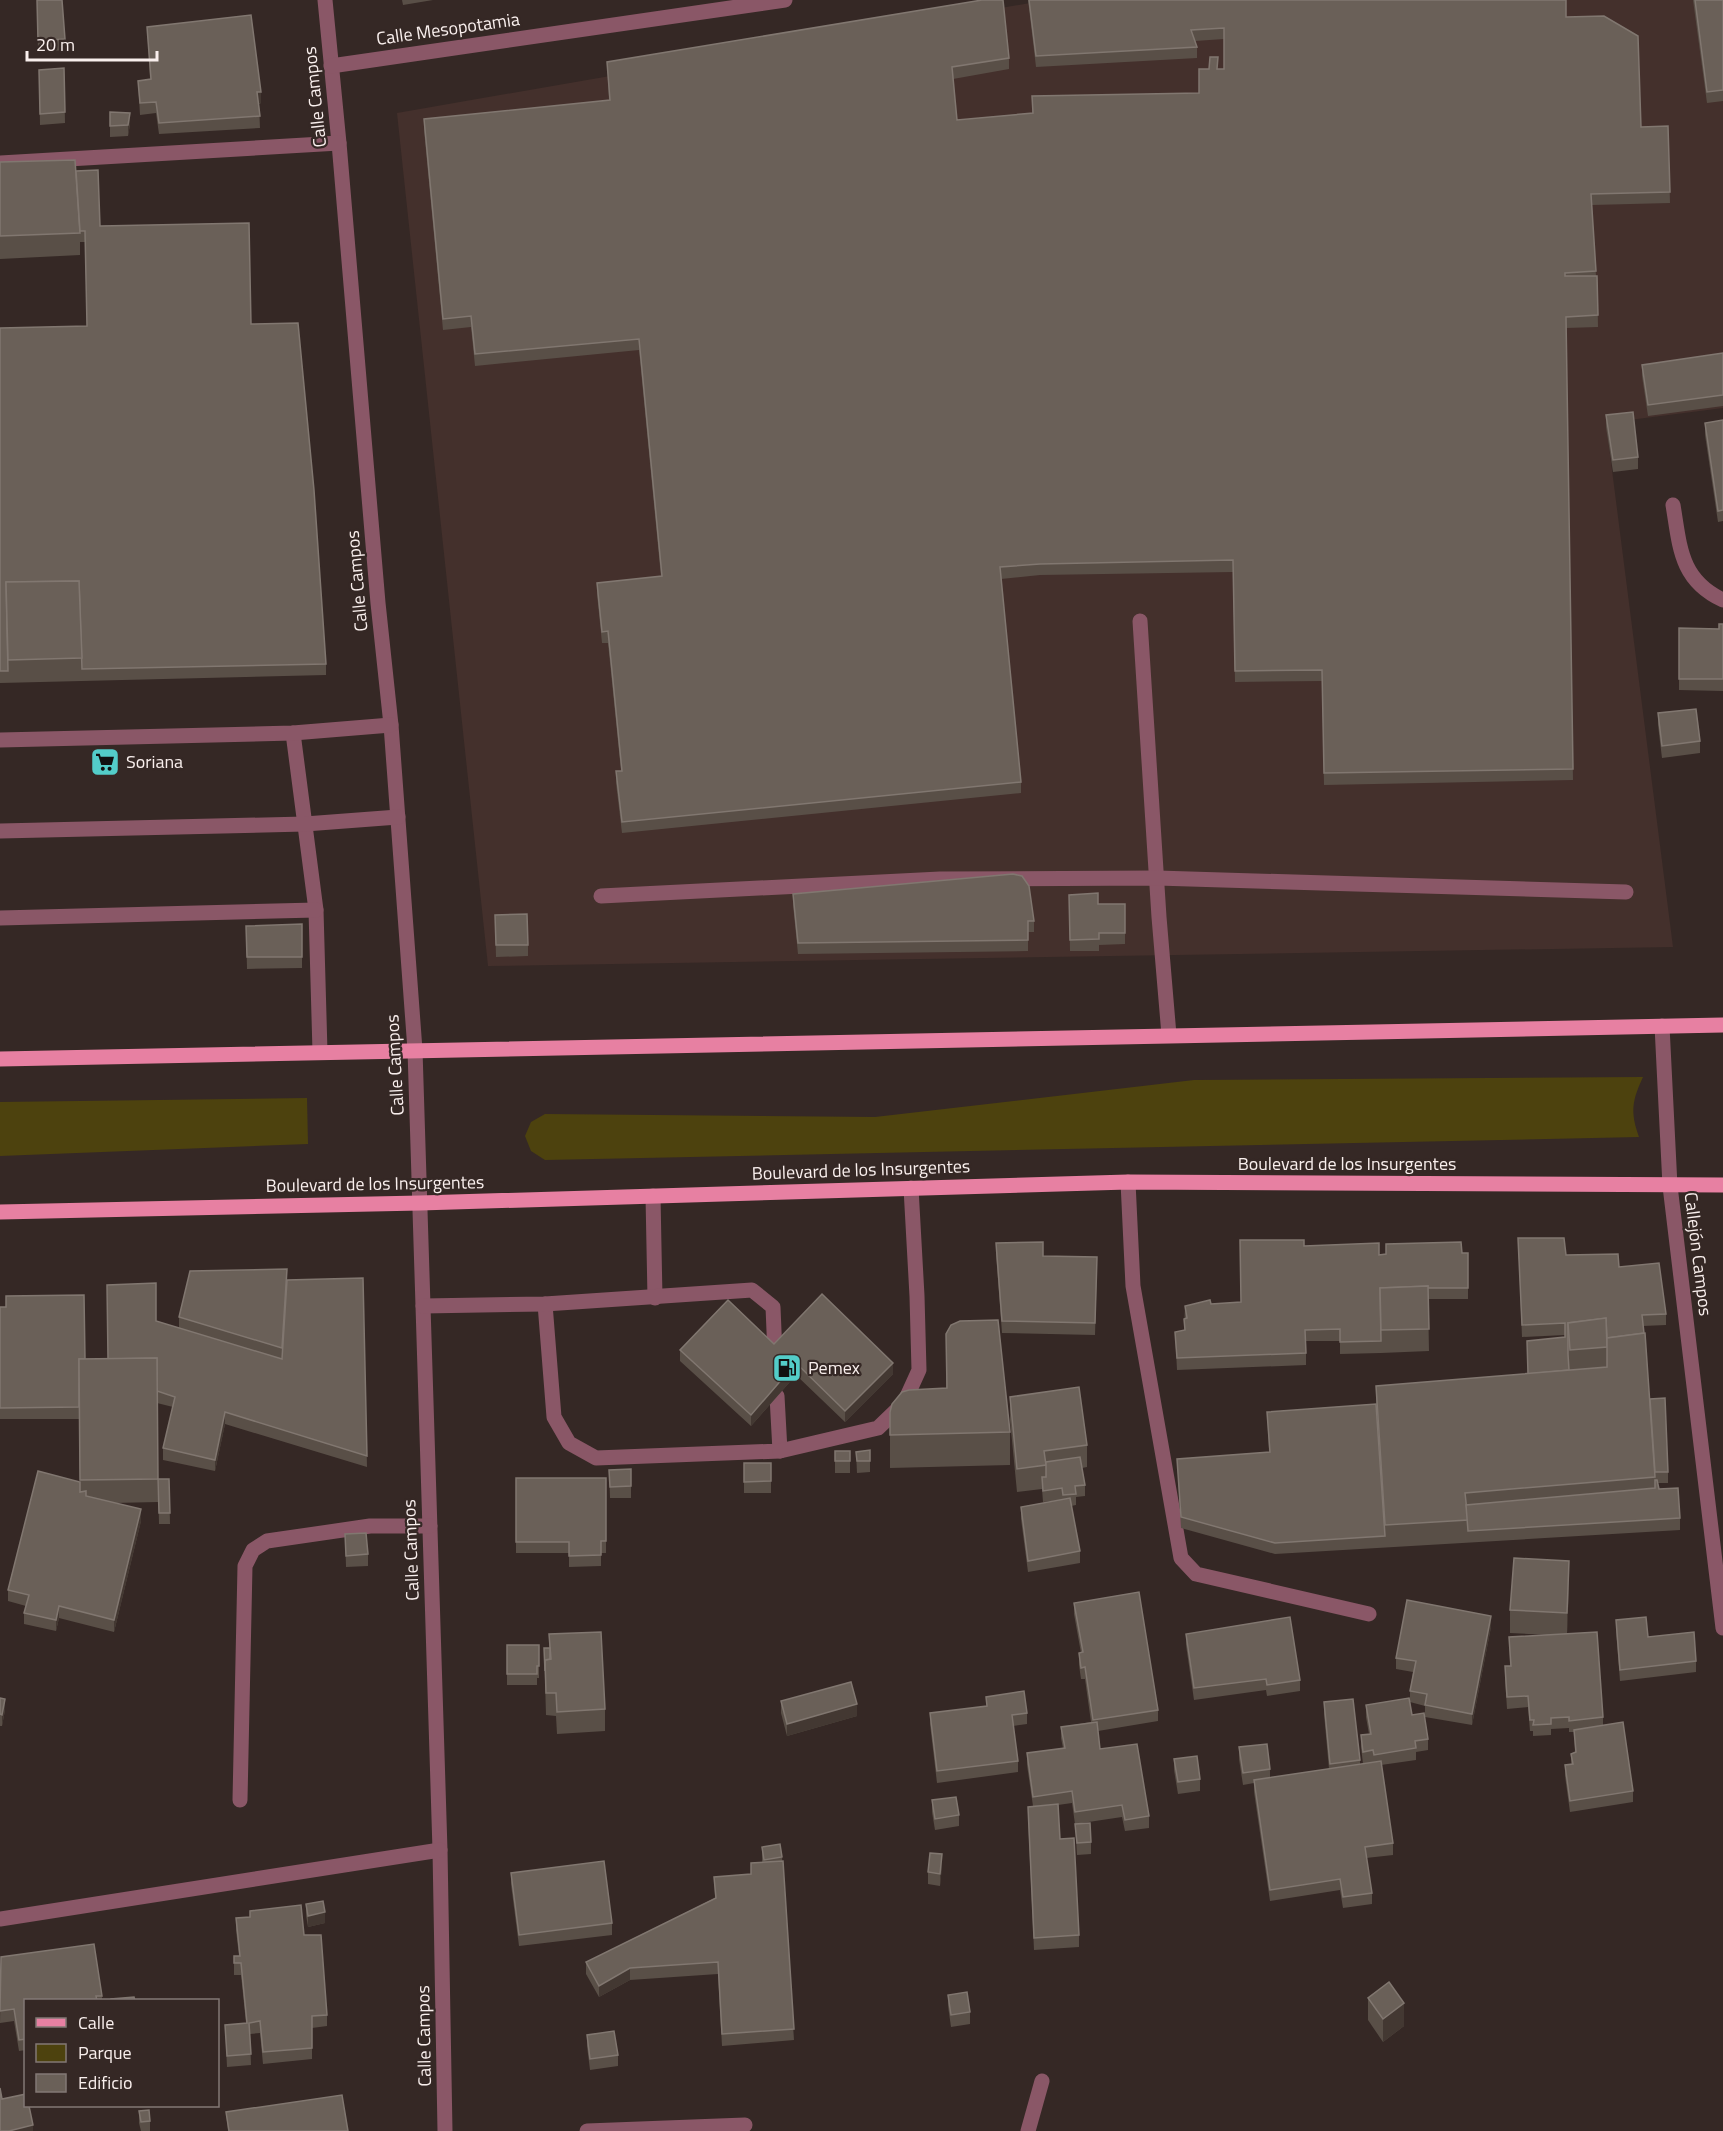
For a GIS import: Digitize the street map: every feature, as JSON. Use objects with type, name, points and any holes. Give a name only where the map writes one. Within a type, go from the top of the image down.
[{"type":"main road","points":[[0,1059],[1723,1025]]},
{"type":"main road","name":"Boulevard de los Insurgentes","points":[[0,1212],[420,1203],[1128,1182],[1723,1185]]},
{"type":"street","name":"Calle Campos","points":[[325,0],[391,725],[415,1050],[440,1850],[446,2131]]},
{"type":"street","name":"Calle Mesopotamia","points":[[331,66],[785,0]]},
{"type":"street","points":[[0,163],[339,143]]},
{"type":"street","points":[[1673,505],[1682,558],[1692,578],[1711,595],[1723,600]]},
{"type":"street","points":[[1140,621],[1169,1035]]},
{"type":"street","points":[[0,740],[292,734],[391,725]]},
{"type":"street","points":[[292,734],[316,910],[320,1052]]},
{"type":"street","points":[[0,831],[305,824],[398,817]]},
{"type":"street","points":[[601,896],[940,879],[1157,878],[1626,892]]},
{"type":"street","points":[[0,918],[316,910]]},
{"type":"street","name":"Callejón Campos","points":[[1662,1026],[1670,1186],[1723,1628]]},
{"type":"street","points":[[1128,1182],[1133,1286],[1181,1558],[1196,1574],[1369,1614]]},
{"type":"street","points":[[545,1304],[554,1417],[569,1443],[596,1458],[780,1451],[878,1428],[904,1404],[918,1370],[917,1296],[911,1188]]},
{"type":"street","points":[[653,1196],[656,1298]]},
{"type":"street","points":[[423,1306],[545,1304],[752,1290],[773,1307],[775,1355]]},
{"type":"street","points":[[777,1396],[780,1451]]},
{"type":"street","points":[[240,1800],[245,1566],[253,1550],[267,1541],[370,1526],[430,1526]]},
{"type":"street","points":[[0,1919],[440,1850]]},
{"type":"street","points":[[1028,2131],[1042,2081]]},
{"type":"street","points":[[587,2131],[745,2125]]},
{"type":"shaded area","points":[[1047,0],[1723,0],[1723,408],[1606,423],[1673,947],[488,966],[397,113]]},
{"type":"green space","points":[[1643,1077],[1636,1093],[1633,1113],[1639,1137],[545,1160],[531,1151],[525,1136],[531,1122],[545,1114],[875,1117],[1194,1080]]},
{"type":"green space","points":[[307,1098],[308,1144],[0,1156],[0,1102]]},
{"type":"building","points":[[37,0],[62,0],[65,39],[38,41]]},
{"type":"building","points":[[982,0],[1003,0],[1009,58],[952,67],[957,120],[1033,113],[1032,96],[1199,93],[1199,69],[1209,69],[1210,57],[1218,57],[1217,69],[1224,69],[1224,28],[1191,30],[1197,47],[1036,56],[1029,0],[1566,0],[1566,17],[1604,16],[1638,36],[1641,127],[1668,126],[1670,192],[1591,194],[1596,271],[1565,273],[1565,276],[1597,276],[1598,315],[1566,317],[1573,769],[1324,773],[1322,670],[1235,671],[1233,560],[1040,564],[1000,567],[1021,782],[622,822],[616,771],[622,771],[608,631],[602,632],[597,583],[662,576],[639,339],[475,354],[471,316],[443,319],[424,119],[610,100],[607,62]]},
{"type":"building","points":[[1695,0],[1723,0],[1723,90],[1707,92]]},
{"type":"building","points":[[251,15],[261,92],[257,92],[260,116],[159,123],[156,102],[140,103],[138,81],[151,79],[147,27]]},
{"type":"building","points":[[64,68],[65,112],[40,114],[39,70]]},
{"type":"building","points":[[110,112],[130,113],[128,125],[110,126]]},
{"type":"building","points":[[75,160],[80,233],[0,236],[0,162]]},
{"type":"building","points":[[98,170],[100,226],[249,223],[251,324],[298,323],[314,490],[326,664],[82,669],[79,581],[6,582],[8,671],[0,671],[0,328],[87,326],[85,231],[80,231],[76,171]]},
{"type":"building","points":[[1723,353],[1723,395],[1648,405],[1642,365]]},
{"type":"building","points":[[1633,412],[1638,457],[1613,460],[1606,415]]},
{"type":"building","points":[[1723,420],[1723,510],[1718,511],[1705,423]]},
{"type":"building","points":[[79,581],[82,658],[8,660],[6,582]]},
{"type":"building","points":[[1719,624],[1723,624],[1723,679],[1679,679],[1679,628],[1719,629]]},
{"type":"building","points":[[1696,709],[1700,741],[1662,746],[1658,713]]},
{"type":"building","points":[[1013,874],[1022,876],[1029,886],[1034,921],[1028,921],[1028,940],[798,943],[793,894]]},
{"type":"building","points":[[1098,893],[1098,904],[1125,904],[1125,933],[1099,933],[1099,939],[1070,940],[1069,895]]},
{"type":"building","points":[[527,914],[528,945],[496,945],[495,915]]},
{"type":"building","points":[[302,924],[302,957],[247,957],[246,926]]},
{"type":"building","points":[[1518,1238],[1564,1238],[1566,1255],[1618,1254],[1619,1267],[1659,1263],[1666,1314],[1642,1315],[1644,1333],[1607,1338],[1606,1318],[1568,1323],[1569,1370],[1528,1374],[1527,1341],[1565,1337],[1565,1323],[1522,1325]]},
{"type":"building","points":[[1240,1240],[1304,1240],[1304,1246],[1379,1243],[1379,1255],[1386,1254],[1386,1244],[1461,1242],[1462,1253],[1468,1253],[1468,1288],[1428,1288],[1428,1286],[1380,1288],[1381,1341],[1340,1342],[1340,1329],[1305,1330],[1306,1353],[1177,1358],[1175,1332],[1185,1330],[1184,1319],[1187,1318],[1185,1306],[1210,1300],[1211,1304],[1241,1302]]},
{"type":"building","points":[[1043,1242],[1043,1256],[1097,1257],[1095,1323],[1002,1321],[996,1243]]},
{"type":"building","points":[[287,1269],[282,1348],[179,1317],[190,1271]]},
{"type":"building","points":[[363,1278],[367,1456],[225,1412],[215,1460],[163,1448],[175,1397],[157,1391],[157,1358],[108,1359],[107,1285],[156,1283],[156,1321],[282,1359],[287,1280]]},
{"type":"building","points":[[1428,1286],[1429,1329],[1381,1330],[1380,1288]]},
{"type":"building","name":"Pemex","points":[[822,1294],[893,1363],[845,1411],[796,1363],[751,1415],[680,1350],[728,1300],[774,1344]]},
{"type":"building","points":[[84,1295],[85,1359],[79,1359],[79,1407],[0,1408],[0,1307],[6,1307],[6,1296]]},
{"type":"building","points":[[1606,1318],[1607,1347],[1570,1350],[1568,1323]]},
{"type":"building","points":[[998,1320],[1010,1432],[890,1435],[892,1404],[902,1392],[947,1388],[946,1334],[951,1325],[960,1321]]},
{"type":"building","points":[[1645,1333],[1655,1477],[1465,1493],[1468,1520],[1385,1525],[1376,1386],[1607,1367],[1607,1338]]},
{"type":"building","points":[[157,1358],[158,1479],[80,1480],[79,1359]]},
{"type":"building","points":[[1079,1387],[1087,1445],[1044,1451],[1046,1465],[1017,1469],[1010,1397]]},
{"type":"building","points":[[1665,1398],[1668,1472],[1655,1472],[1650,1399]]},
{"type":"building","points":[[1376,1404],[1385,1536],[1275,1543],[1181,1517],[1177,1459],[1270,1452],[1267,1412]]},
{"type":"building","points":[[870,1450],[870,1461],[857,1461],[856,1452]]},
{"type":"building","points":[[835,1451],[850,1451],[850,1461],[835,1461]]},
{"type":"building","points":[[1080,1457],[1085,1485],[1075,1486],[1076,1494],[1063,1495],[1062,1488],[1043,1491],[1042,1477],[1046,1477],[1046,1462]]},
{"type":"building","points":[[744,1463],[771,1463],[771,1481],[744,1482]]},
{"type":"building","points":[[631,1469],[631,1486],[610,1487],[609,1470]]},
{"type":"building","points":[[38,1471],[80,1482],[80,1492],[86,1491],[86,1496],[141,1509],[114,1620],[59,1606],[56,1620],[24,1613],[29,1595],[8,1590]]},
{"type":"building","points":[[516,1478],[606,1478],[606,1541],[601,1541],[601,1555],[569,1556],[569,1542],[516,1542]]},
{"type":"building","points":[[158,1479],[169,1479],[170,1513],[159,1513]]},
{"type":"building","points":[[1655,1480],[1657,1480],[1659,1489],[1678,1488],[1680,1518],[1468,1531],[1466,1505],[1655,1488]]},
{"type":"building","points":[[1070,1498],[1080,1551],[1028,1561],[1021,1507]]},
{"type":"building","points":[[366,1533],[368,1554],[346,1556],[345,1534]]},
{"type":"building","points":[[1514,1558],[1569,1561],[1567,1613],[1510,1610]]},
{"type":"building","points":[[1139,1592],[1158,1710],[1093,1720],[1085,1667],[1081,1668],[1079,1653],[1083,1652],[1074,1603]]},
{"type":"building","points":[[1407,1600],[1491,1616],[1472,1714],[1425,1705],[1427,1694],[1410,1691],[1416,1661],[1396,1658]]},
{"type":"building","points":[[1290,1617],[1300,1680],[1267,1685],[1266,1679],[1194,1688],[1186,1634]]},
{"type":"building","points":[[1646,1617],[1648,1637],[1694,1632],[1696,1661],[1620,1670],[1616,1620]]},
{"type":"building","points":[[601,1632],[605,1709],[557,1712],[556,1693],[546,1693],[545,1660],[551,1659],[549,1634]]},
{"type":"building","points":[[1597,1632],[1603,1717],[1569,1721],[1569,1717],[1551,1718],[1551,1724],[1533,1725],[1534,1720],[1530,1720],[1528,1696],[1507,1697],[1505,1666],[1511,1666],[1509,1637]]},
{"type":"building","points":[[507,1645],[539,1645],[537,1674],[507,1674]]},
{"type":"building","points":[[544,1648],[550,1648],[550,1659],[545,1660],[545,1671]]},
{"type":"building","points":[[851,1682],[857,1704],[787,1724],[781,1701]]},
{"type":"building","points":[[1024,1691],[1027,1713],[1012,1715],[1018,1761],[937,1771],[930,1713],[987,1706],[986,1697]]},
{"type":"building","points":[[0,1698],[5,1699],[2,1715],[0,1714]]},
{"type":"building","points":[[1409,1698],[1412,1715],[1424,1713],[1428,1739],[1415,1741],[1416,1748],[1374,1755],[1373,1750],[1363,1752],[1361,1735],[1371,1734],[1366,1705]]},
{"type":"building","points":[[1353,1699],[1360,1760],[1330,1764],[1324,1702]]},
{"type":"building","points":[[1097,1722],[1100,1749],[1137,1744],[1149,1816],[1125,1820],[1122,1805],[1075,1812],[1072,1791],[1033,1797],[1027,1753],[1065,1748],[1061,1727]]},
{"type":"building","points":[[1623,1722],[1633,1791],[1570,1801],[1565,1765],[1573,1764],[1571,1754],[1576,1752],[1574,1730]]},
{"type":"building","points":[[1267,1744],[1270,1769],[1243,1773],[1239,1747]]},
{"type":"building","points":[[1197,1756],[1200,1779],[1178,1782],[1174,1759]]},
{"type":"building","points":[[1381,1761],[1393,1843],[1365,1847],[1372,1893],[1343,1897],[1340,1879],[1270,1890],[1254,1780]]},
{"type":"building","points":[[956,1797],[959,1815],[935,1819],[932,1800]]},
{"type":"building","points":[[1058,1804],[1060,1839],[1074,1838],[1079,1935],[1034,1938],[1028,1807]]},
{"type":"building","points":[[1090,1823],[1091,1842],[1077,1843],[1075,1824]]},
{"type":"building","points":[[780,1844],[782,1857],[764,1860],[762,1847]]},
{"type":"building","points":[[930,1853],[942,1854],[940,1874],[928,1872]]},
{"type":"building","points":[[604,1861],[612,1923],[519,1935],[511,1873]]},
{"type":"building","points":[[783,1861],[794,2029],[722,2034],[718,1962],[630,1968],[599,1986],[586,1962],[716,1898],[714,1877],[751,1874],[751,1863]]},
{"type":"building","points":[[323,1901],[325,1912],[308,1916],[306,1904]]},
{"type":"building","points":[[301,1905],[304,1935],[321,1935],[327,2015],[312,2016],[312,2048],[263,2052],[260,2021],[249,2023],[251,2054],[227,2056],[225,2025],[247,2023],[241,1963],[234,1963],[234,1956],[240,1956],[236,1918],[250,1917],[250,1911]]},
{"type":"building","points":[[94,1944],[102,1996],[96,1996],[97,1999],[24,1999],[24,2039],[19,2040],[14,2009],[0,2011],[1,1957]]},
{"type":"building","points":[[1389,1982],[1404,2003],[1383,2019],[1368,1998]]},
{"type":"building","points":[[967,1992],[970,2012],[951,2015],[948,1995]]},
{"type":"building","points":[[134,1997],[134,1999],[111,1999]]},
{"type":"building","points":[[614,2031],[618,2055],[590,2059],[587,2035]]},
{"type":"building","points":[[0,2088],[2,2099],[24,2094],[24,2107],[29,2107],[33,2125],[0,2131]]},
{"type":"building","points":[[342,2095],[348,2131],[229,2131],[226,2112]]},
{"type":"building","points":[[149,2110],[150,2121],[141,2122],[139,2111]]},
{"type":"place","name":"Soriana","points":[[105,762]]},
{"type":"place","name":"Pemex","points":[[787,1368]]}]
